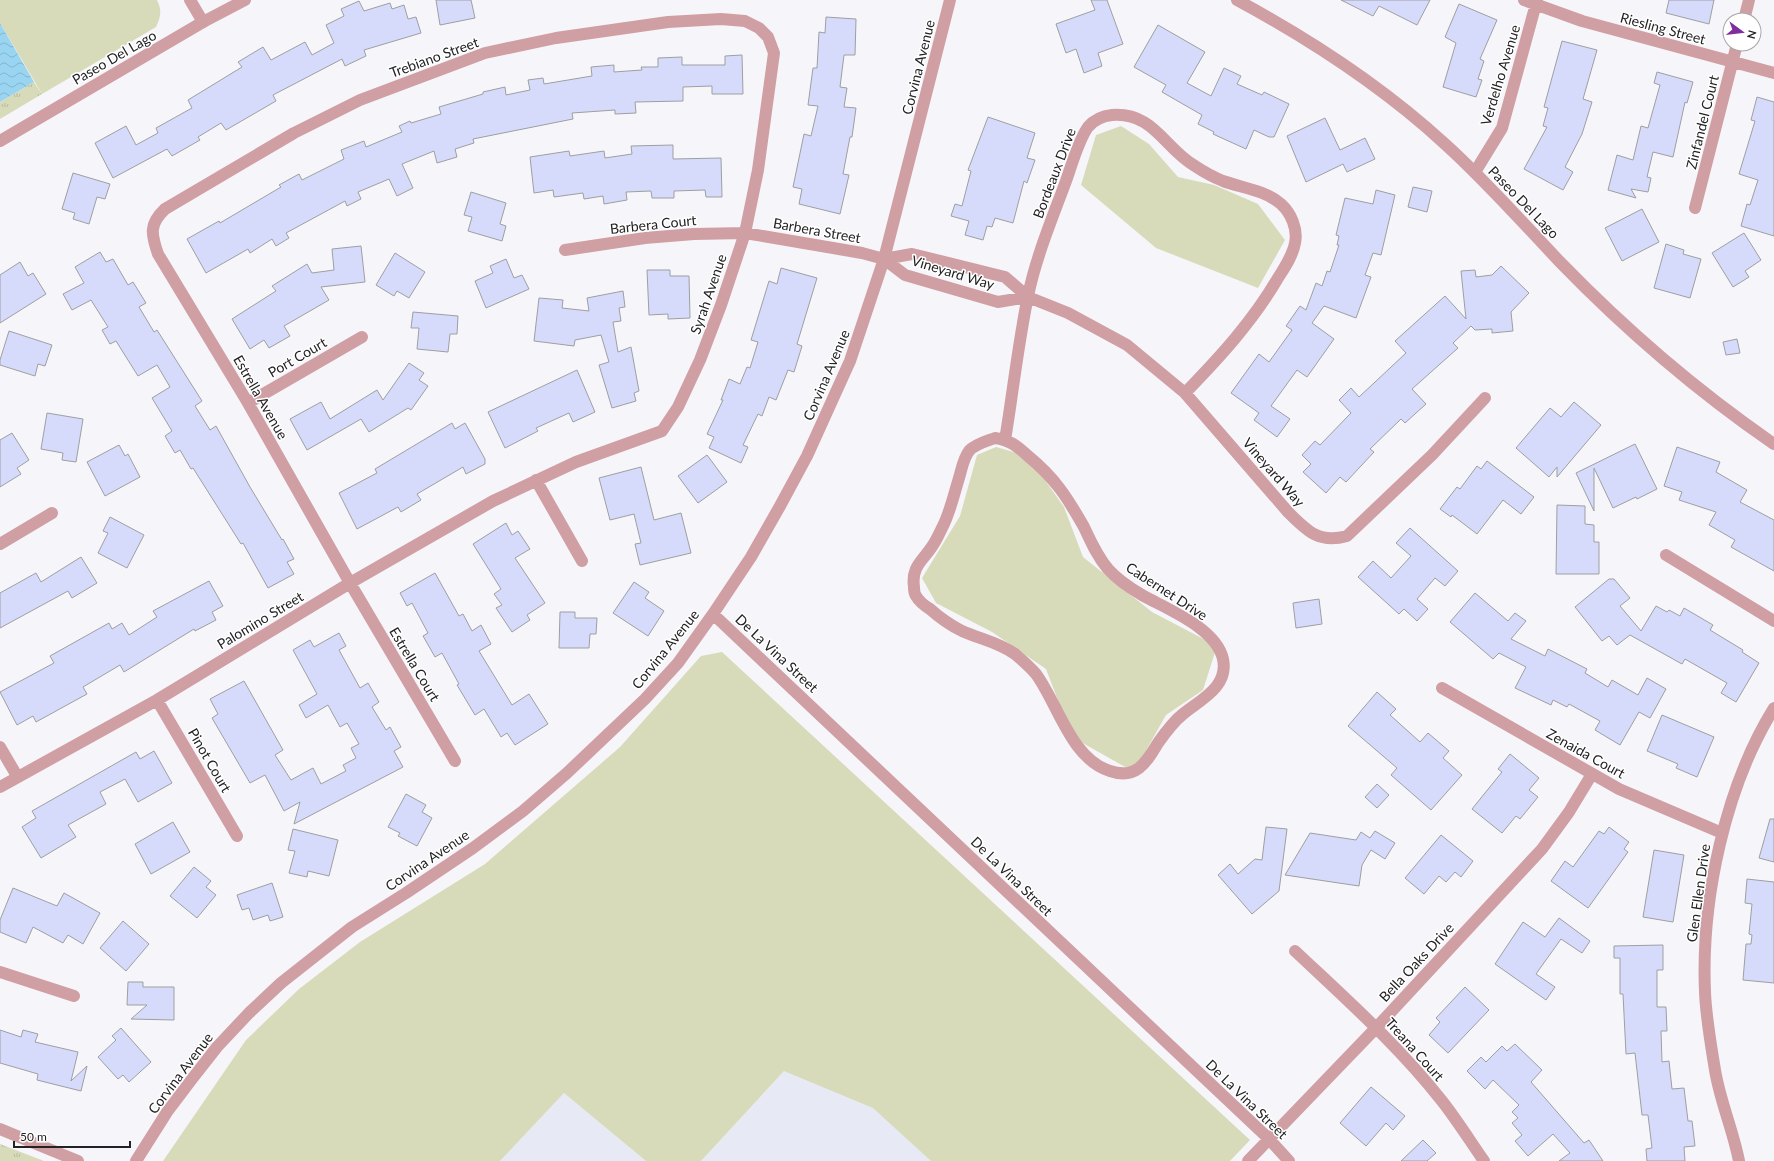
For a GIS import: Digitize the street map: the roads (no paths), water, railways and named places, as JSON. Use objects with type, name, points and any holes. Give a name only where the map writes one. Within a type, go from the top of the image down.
[{"type":"street","points":[[190,0],[203,22]]},
{"type":"street","name":"Paseo Del Lago","points":[[0,141],[203,22],[245,0]]},
{"type":"street","name":"Corvina Avenue","points":[[136,1161],[167,1112],[192,1079],[217,1047],[249,1013],[281,984],[352,927],[474,848],[523,811],[567,773],[645,699],[678,662],[713,614],[752,557],[807,456],[850,361],[884,259],[950,0]]},
{"type":"street","name":"Paseo Del Lago","points":[[1237,0],[1292,31],[1359,75],[1423,125],[1475,172],[1560,262],[1624,324],[1689,380],[1774,444]]},
{"type":"street","name":"Riesling Street","points":[[1524,0],[1537,2],[1609,29],[1774,73]]},
{"type":"street","points":[[1746,12],[1749,0]]},
{"type":"street","name":"Verdelho Avenue","points":[[1475,172],[1502,128],[1537,2]]},
{"type":"street","name":"Trebiano Street","points":[[153,224],[158,215],[165,209],[294,133],[360,100],[485,54],[556,38],[668,22],[721,19],[745,21],[759,28]]},
{"type":"street","name":"Syrah Avenue","points":[[536,480],[576,462],[662,431],[678,407],[700,360],[721,305],[745,233],[758,170],[774,53],[768,37],[759,28]]},
{"type":"street","name":"Zinfandel Court","points":[[1695,208],[1735,52]]},
{"type":"street","name":"Bordeaux Drive","points":[[1005,440],[1028,297],[1036,265],[1074,157],[1087,129],[1096,120],[1116,115],[1136,118],[1147,123],[1191,163],[1207,173],[1223,181],[1269,196],[1282,204],[1290,215],[1295,227],[1296,242],[1287,263],[1266,299],[1242,330],[1185,393]]},
{"type":"street","name":"Estrella Avenue","points":[[153,224],[152,237],[158,254],[248,402],[350,584]]},
{"type":"street","name":"Barbera Street","points":[[745,233],[862,253],[884,259]]},
{"type":"street","name":"Barbera Court","points":[[565,250],[645,238],[694,234],[745,233]]},
{"type":"street","name":"Vineyard Way","points":[[884,259],[912,254],[1005,277],[1028,297],[1068,313],[1127,345],[1185,393],[1304,529],[1318,536],[1334,540],[1347,536],[1363,522],[1432,455],[1485,398]]},
{"type":"street","name":"Vineyard Way","points":[[884,259],[905,275],[998,302],[1028,297]]},
{"type":"street","name":"Port Court","points":[[248,402],[362,337]]},
{"type":"street","name":"Cabernet Drive","points":[[995,438],[1005,440],[1016,445],[1045,469],[1059,486],[1073,508],[1097,555],[1109,570],[1131,588],[1196,625],[1217,646],[1223,658],[1224,668],[1221,680],[1212,692],[1183,714],[1168,729],[1144,764],[1134,772],[1121,775],[1092,763],[1077,746],[1050,697],[1034,672],[1014,654],[995,642],[963,631],[941,619],[915,594],[913,582],[914,569],[932,546],[944,524],[964,460],[971,449],[982,443],[995,438]]},
{"type":"street","points":[[536,480],[582,561]]},
{"type":"street","name":"Palomino Street","points":[[0,786],[157,700],[350,584],[493,501],[536,480]]},
{"type":"street","points":[[0,544],[52,513]]},
{"type":"street","points":[[1666,554],[1774,621]]},
{"type":"street","name":"Estrella Court","points":[[350,584],[455,761]]},
{"type":"street","name":"De La Vina Street","points":[[713,614],[1268,1139],[1289,1161]]},
{"type":"street","name":"Zenaida Court","points":[[1442,688],[1619,789],[1722,833]]},
{"type":"street","name":"Pinot Court","points":[[157,700],[237,836]]},
{"type":"street","name":"Glen Ellen Drive","points":[[1739,1161],[1715,1072],[1705,993],[1707,914],[1722,833],[1737,786],[1765,722],[1774,708]]},
{"type":"street","points":[[0,747],[17,776]]},
{"type":"street","name":"Bella Oaks Drive","points":[[1248,1161],[1376,1028],[1542,849],[1569,812],[1592,774]]},
{"type":"street","name":"Treana Court","points":[[1295,952],[1376,1028],[1442,1101],[1484,1161]]},
{"type":"street","points":[[0,972],[74,996]]},
{"type":"street","points":[[0,1129],[78,1161]]},
{"type":"water","points":[[0,23],[34,82],[0,102]]}]
